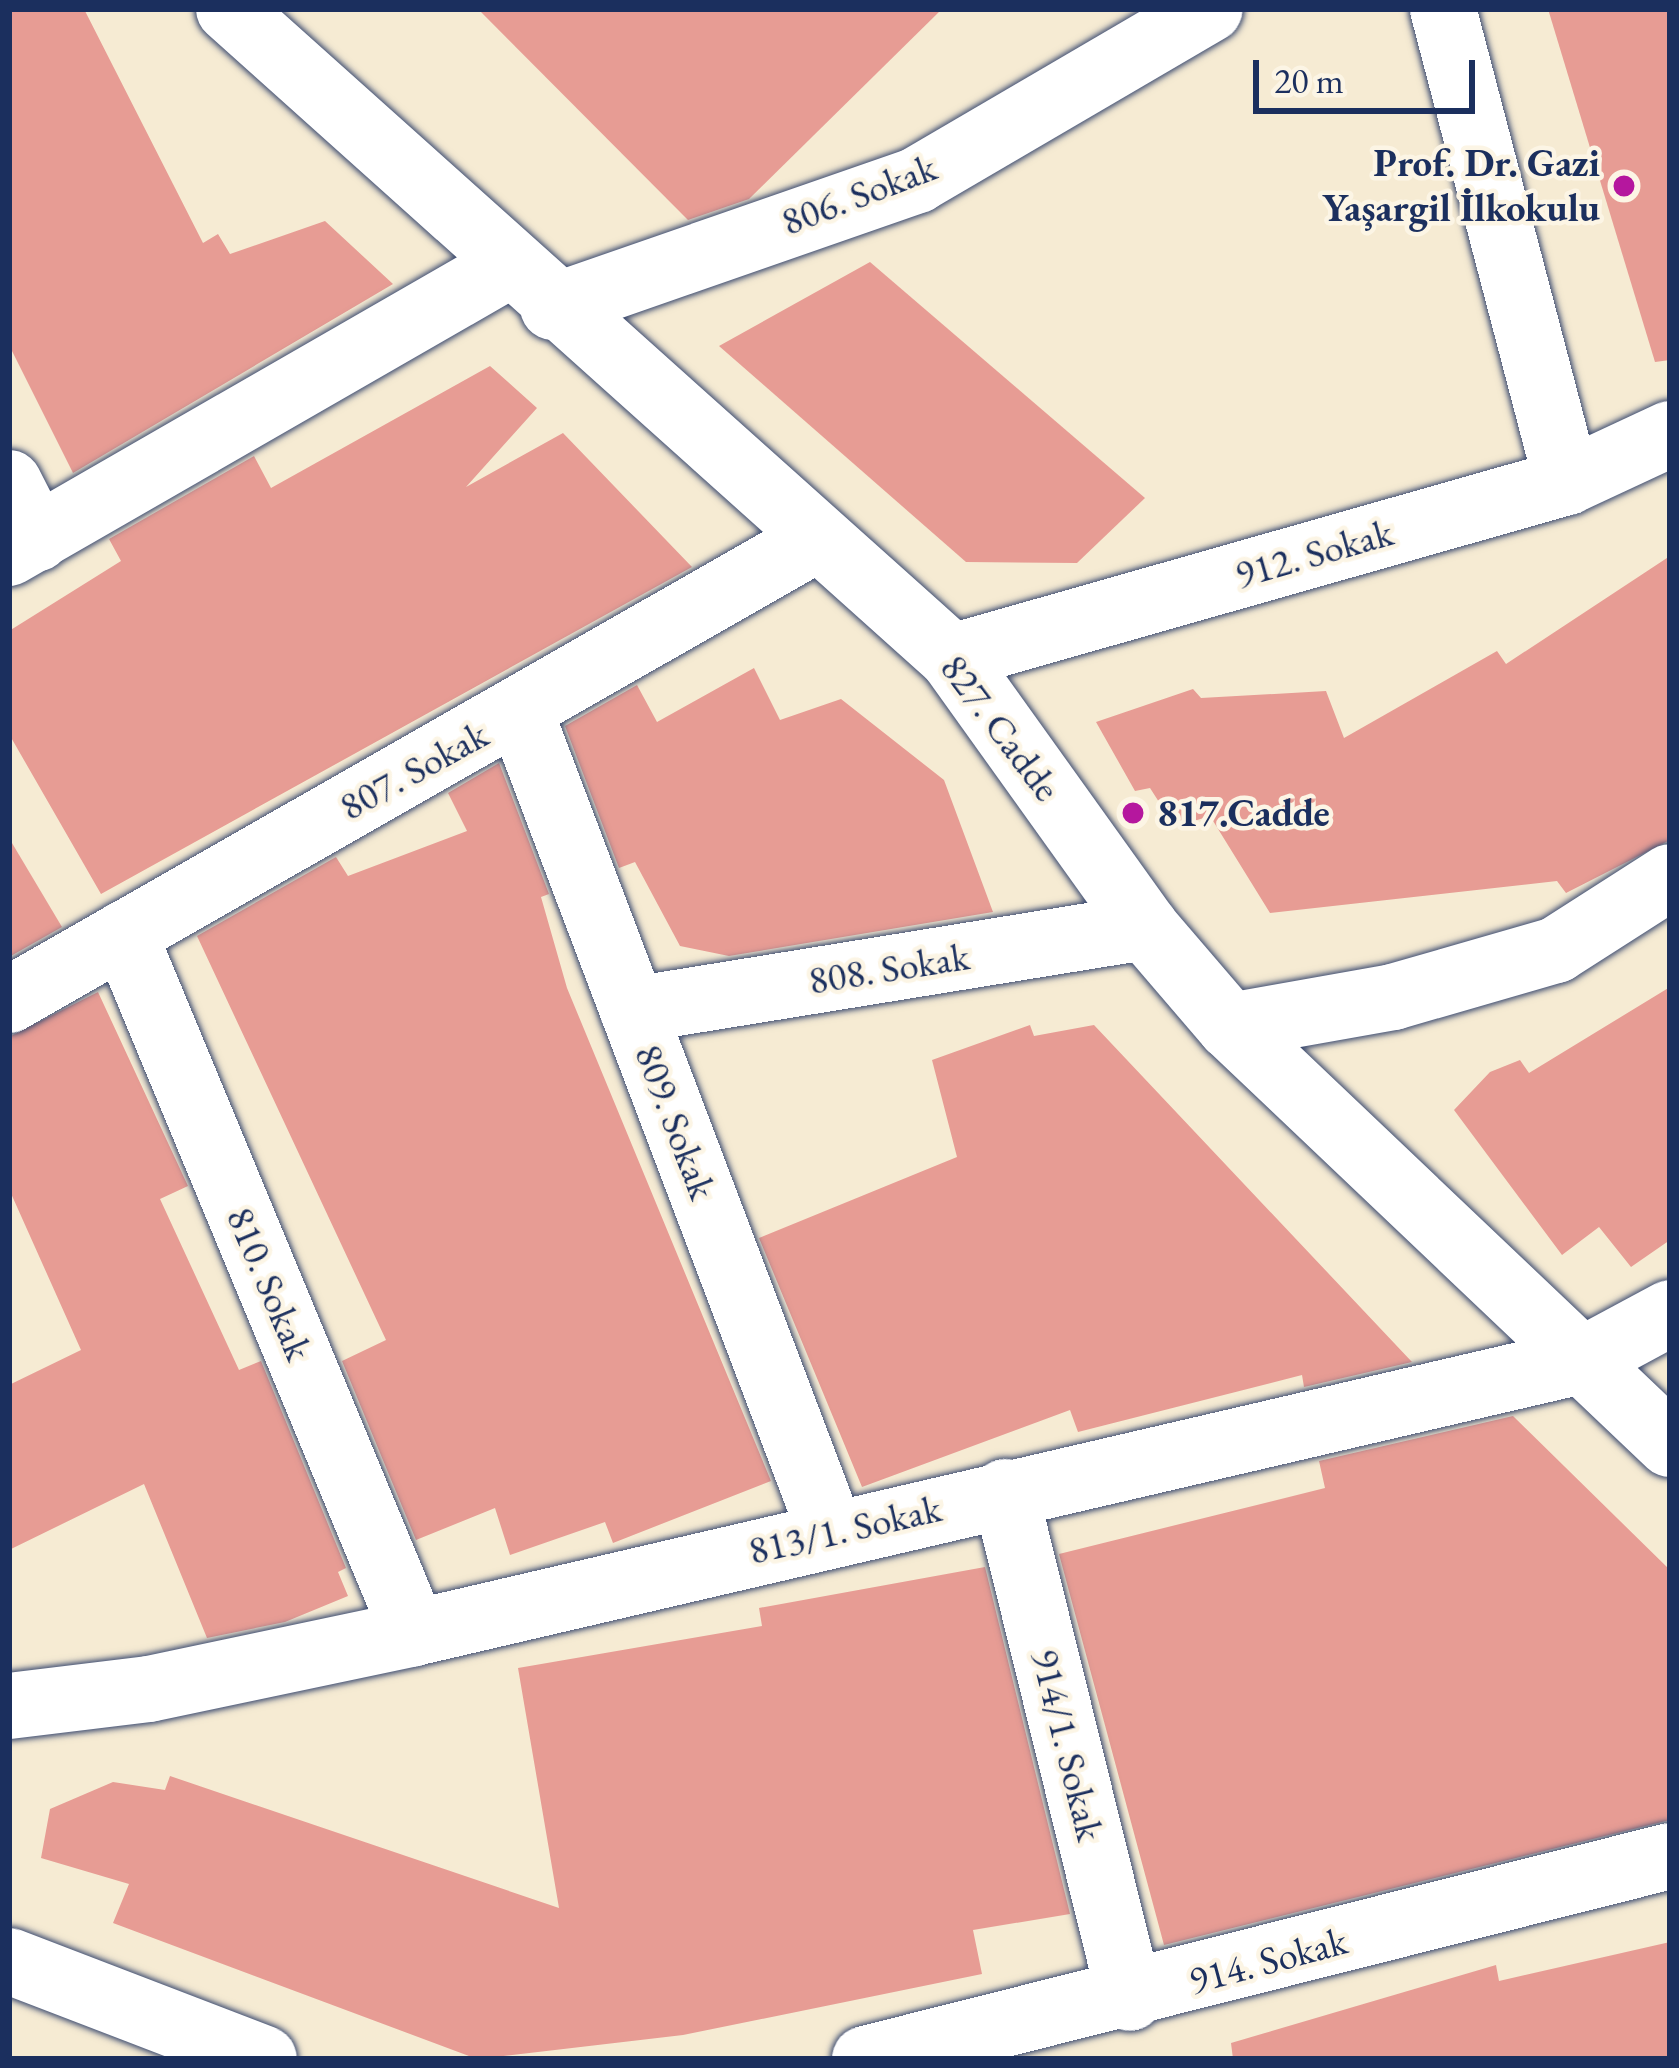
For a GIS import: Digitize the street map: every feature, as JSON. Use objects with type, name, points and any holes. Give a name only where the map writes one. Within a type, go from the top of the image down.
[{"type":"street","name":"827. Cadde","points":[[229,9],[529,287],[952,657],[1144,927],[1230,1026],[1670,1444]]},
{"type":"street","name":"806. Sokak","points":[[18,525],[529,287],[917,180],[1210,9]]},
{"type":"street","points":[[1443,9],[1567,482]]},
{"type":"street","name":"912. Sokak","points":[[952,657],[1567,482],[1670,434]]},
{"type":"street","name":"807. Sokak","points":[[9,1000],[817,539]]},
{"type":"street","name":"809. Sokak","points":[[520,712],[831,1533]]},
{"type":"street","points":[[1230,1026],[1394,997],[1556,950],[1670,877]]},
{"type":"street","name":"808. Sokak","points":[[633,1010],[1144,927]]},
{"type":"street","name":"810. Sokak","points":[[124,934],[414,1633]]},
{"type":"street","name":"813/1. Sokak","points":[[9,1706],[414,1633],[1581,1361],[1670,1313]]},
{"type":"street","name":"914/1. Sokak","points":[[1005,1492],[1130,1998]]},
{"type":"street","name":"914. Sokak","points":[[865,2059],[1130,1998],[1670,1856]]},
{"type":"street","points":[[9,1960],[264,2059]]},
{"type":"building","points":[[9,9],[84,9],[203,243],[218,234],[230,254],[325,221],[393,284],[73,473],[9,345]]},
{"type":"building","points":[[478,9],[942,9],[749,199],[688,220]]},
{"type":"building","name":"Prof. Dr. Gazi Yaşargil İlkokulu","points":[[1548,9],[1670,9],[1670,360],[1655,362]]},
{"type":"building","points":[[870,262],[1145,498],[1077,563],[966,562],[719,346]]},
{"type":"building","points":[[490,366],[537,408],[466,487],[563,433],[692,567],[101,894],[9,734],[9,631],[121,561],[109,539],[254,456],[271,488]]},
{"type":"building","points":[[1670,556],[1670,840],[1566,893],[1557,881],[1270,913],[1210,816],[1175,827],[1150,788],[1135,791],[1096,722],[1193,689],[1201,698],[1326,691],[1344,738],[1497,651],[1506,664]]},
{"type":"building","points":[[754,668],[780,720],[841,699],[944,780],[993,912],[729,956],[680,946],[635,862],[619,868],[565,726],[637,685],[657,722]]},
{"type":"building","points":[[499,763],[549,894],[541,897],[567,988],[771,1481],[613,1543],[605,1522],[510,1555],[495,1508],[416,1540],[342,1361],[386,1340],[197,936],[336,857],[348,876],[467,831],[448,793]]},
{"type":"building","points":[[9,838],[62,927],[9,957]]},
{"type":"building","points":[[1670,987],[1670,1240],[1631,1267],[1599,1227],[1562,1255],[1454,1110],[1490,1072],[1520,1060],[1529,1073]]},
{"type":"building","points":[[98,992],[188,1186],[160,1199],[239,1370],[261,1361],[346,1568],[338,1572],[348,1596],[285,1622],[207,1638],[144,1484],[9,1550],[9,1385],[81,1350],[9,1189],[9,1037]]},
{"type":"building","points":[[1030,1025],[1034,1036],[1094,1025],[1412,1362],[1304,1387],[1302,1375],[1078,1432],[1070,1410],[862,1487],[759,1238],[957,1157],[932,1060]]},
{"type":"building","points":[[1513,1416],[1670,1570],[1670,1820],[1164,1945],[1059,1554],[1325,1488],[1319,1461]]},
{"type":"building","points":[[985,1567],[1070,1914],[973,1930],[982,1974],[683,2035],[477,2059],[113,1923],[129,1884],[41,1858],[50,1809],[113,1782],[165,1790],[170,1776],[559,1908],[518,1668],[762,1626],[759,1608]]},
{"type":"building","points":[[1670,1942],[1670,2059],[1233,2059],[1231,2043],[1496,1965],[1499,1981]]},
{"type":"place","name":"Prof. Dr. Gazi Yaşargil İlkokulu","points":[[1624,186]]},
{"type":"place","name":"817.Cadde","points":[[1133,813]]}]
